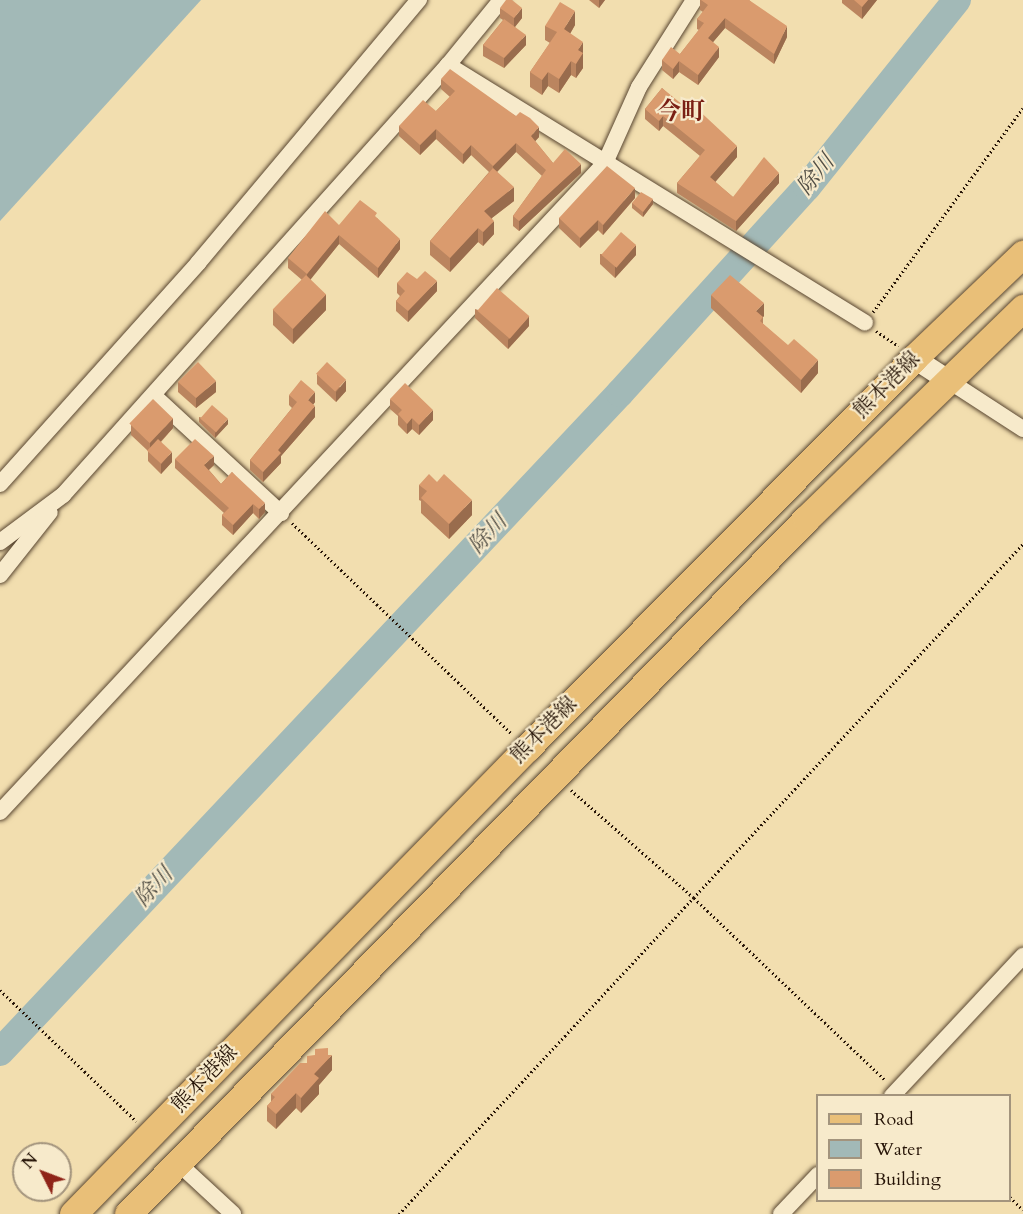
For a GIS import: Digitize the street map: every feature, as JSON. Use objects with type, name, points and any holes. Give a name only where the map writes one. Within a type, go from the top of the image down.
[{"type":"main road","name":"熊本港線","points":[[73,1214],[527,748],[914,358],[1023,254]]},
{"type":"main road","name":"熊本港線","points":[[128,1214],[946,379],[1023,308]]},
{"type":"main road","points":[[527,748],[556,777]]},
{"type":"main road","points":[[150,1135],[178,1163]]},
{"type":"street","points":[[0,484],[198,263],[419,0]]},
{"type":"street","points":[[0,575],[63,495],[448,65],[501,0]]},
{"type":"street","points":[[0,812],[605,163],[639,87],[694,0]]},
{"type":"street","points":[[448,65],[865,323]]},
{"type":"street","points":[[914,358],[1023,429]]},
{"type":"street","points":[[154,396],[281,513]]},
{"type":"street","points":[[0,542],[63,495]]},
{"type":"street","points":[[894,1093],[1023,956]]},
{"type":"street","points":[[178,1163],[233,1214]]},
{"type":"street","points":[[782,1214],[816,1177]]},
{"type":"path","points":[[914,358],[865,323],[912,264],[1023,108]]},
{"type":"path","points":[[281,513],[527,748]]},
{"type":"path","points":[[399,1214],[1023,544]]},
{"type":"path","points":[[556,777],[694,898],[894,1093]]},
{"type":"path","points":[[0,990],[150,1135]]},
{"type":"path","points":[[1011,1198],[1023,1210]]},
{"type":"water","points":[[0,0],[201,0],[0,221]]},
{"type":"building","points":[[506,0],[512,0],[522,8],[514,18],[500,8]]},
{"type":"building","points":[[701,0],[749,0],[787,26],[774,54],[725,18],[708,38],[719,47],[698,75],[679,61],[673,69],[662,60],[671,47],[680,54],[704,23],[697,19],[708,5]]},
{"type":"building","points":[[854,0],[868,0],[862,7]]},
{"type":"building","points":[[560,2],[575,11],[564,29],[583,42],[578,50],[583,53],[576,64],[571,61],[559,79],[548,72],[542,80],[530,72],[557,32],[545,26]]},
{"type":"building","points":[[504,19],[526,35],[504,58],[483,45]]},
{"type":"building","points":[[450,69],[516,116],[520,112],[530,118],[539,127],[531,136],[553,163],[565,149],[581,164],[519,221],[513,216],[546,170],[516,143],[493,166],[471,145],[463,154],[436,129],[420,145],[399,126],[423,100],[436,111],[455,91],[441,79]]},
{"type":"building","points":[[662,88],[689,110],[693,105],[737,146],[710,177],[733,197],[764,157],[779,173],[736,221],[677,183],[705,150],[663,116],[659,121],[645,109]]},
{"type":"building","points":[[607,166],[635,188],[603,225],[598,220],[580,238],[559,218]]},
{"type":"building","points":[[493,168],[514,187],[484,211],[494,221],[483,232],[478,228],[450,258],[430,241]]},
{"type":"building","points":[[641,192],[653,199],[643,212],[632,203]]},
{"type":"building","points":[[360,200],[377,213],[375,216],[400,239],[378,268],[339,235],[307,274],[288,258],[325,211],[339,225]]},
{"type":"building","points":[[621,232],[636,245],[616,268],[601,255]]},
{"type":"building","points":[[425,271],[437,281],[408,311],[396,301],[405,291],[397,283],[407,272],[417,279]]},
{"type":"building","points":[[306,275],[326,294],[293,329],[273,310]]},
{"type":"building","points":[[730,275],[764,303],[756,311],[763,317],[760,321],[788,345],[794,339],[818,360],[801,380],[711,295]]},
{"type":"building","points":[[497,288],[529,316],[510,339],[477,311]]},
{"type":"building","points":[[198,362],[216,381],[196,398],[178,382]]},
{"type":"building","points":[[327,362],[346,380],[335,391],[316,374]]},
{"type":"building","points":[[301,380],[315,392],[308,400],[315,406],[278,450],[281,453],[263,472],[250,460],[297,402],[289,395]]},
{"type":"building","points":[[405,383],[433,410],[419,425],[412,418],[407,424],[398,414],[402,410],[390,399]]},
{"type":"building","points":[[153,399],[173,418],[150,443],[129,423]]},
{"type":"building","points":[[212,405],[228,419],[216,432],[200,419]]},
{"type":"building","points":[[158,439],[172,452],[161,464],[147,451]]},
{"type":"building","points":[[195,439],[214,456],[204,465],[221,484],[232,472],[265,503],[259,509],[253,504],[233,525],[222,515],[229,508],[175,459]]},
{"type":"building","points":[[429,474],[437,482],[444,474],[472,500],[449,524],[421,498],[427,491],[419,485]]},
{"type":"building","points":[[328,1048],[328,1055],[332,1055],[314,1074],[319,1078],[301,1098],[296,1093],[276,1114],[267,1106],[275,1097],[271,1094],[300,1063],[307,1063],[307,1056],[315,1055],[315,1049]]},
{"type":"waterway","name":"除川","points":[[0,1052],[620,393],[807,187],[957,0]]},
{"type":"district","name":"今町","points":[[681,112]]}]
